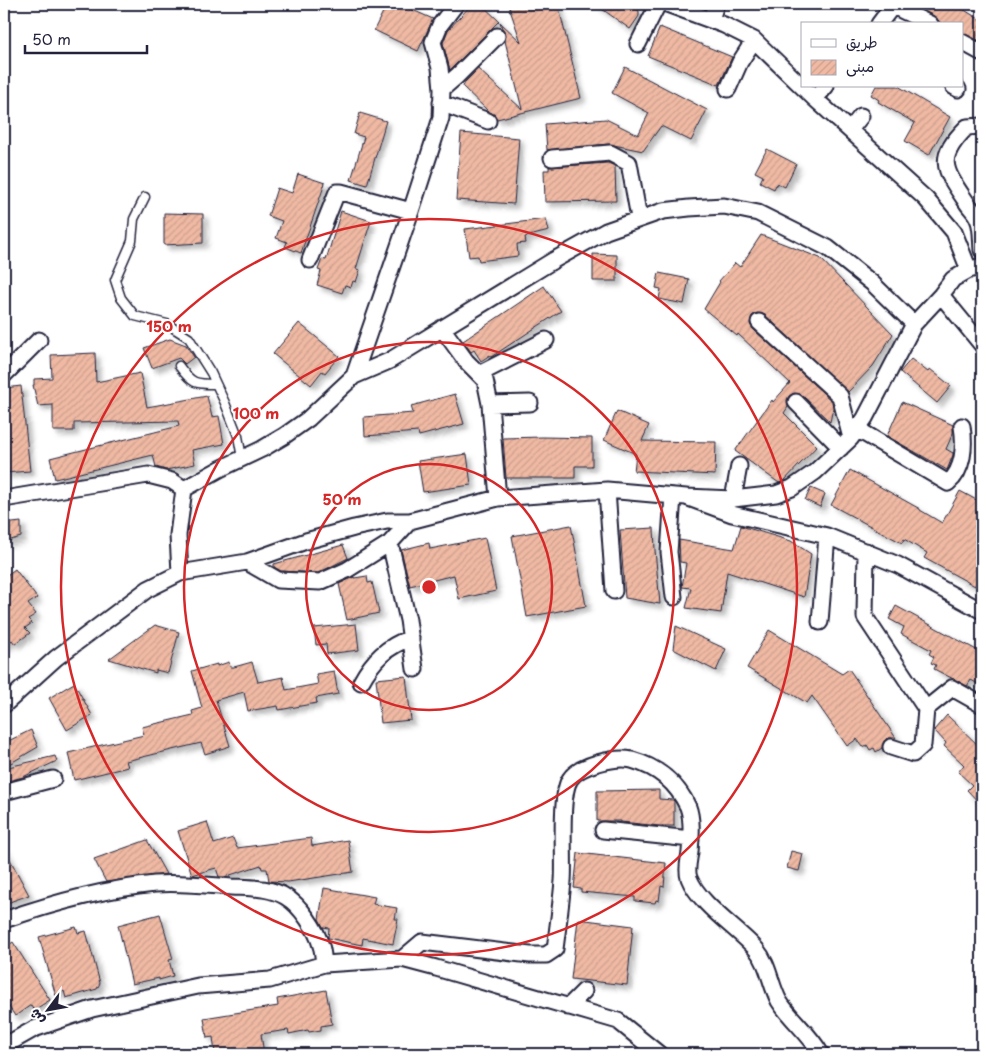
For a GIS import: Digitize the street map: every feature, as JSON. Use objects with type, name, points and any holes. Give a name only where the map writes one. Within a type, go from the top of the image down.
[{"type":"street","points":[[354,376],[441,118],[440,68],[433,42],[440,25],[456,4]]},
{"type":"street","points":[[638,44],[658,4]]},
{"type":"street","points":[[667,4],[724,25],[754,40],[801,85]]},
{"type":"street","points":[[711,20],[716,4]]},
{"type":"street","points":[[881,22],[894,5],[926,22]]},
{"type":"street","points":[[442,96],[457,76],[496,36]]},
{"type":"street","points":[[728,89],[740,62],[754,40]]},
{"type":"street","points":[[964,43],[982,53]]},
{"type":"street","points":[[4,704],[56,658],[148,588],[180,574],[247,562],[306,541],[354,528],[387,521],[410,521],[498,498],[607,490],[679,497],[733,499],[776,494],[792,488],[816,472],[850,438],[884,384],[914,324],[941,296],[953,279],[976,268],[954,232],[931,206],[804,88]]},
{"type":"street","points":[[815,99],[824,88]]},
{"type":"street","points":[[442,96],[488,121]]},
{"type":"street","points":[[850,130],[861,116]]},
{"type":"street","points":[[982,126],[967,127],[956,139],[947,152],[945,168],[978,219],[982,250]]},
{"type":"street","points":[[552,158],[610,153],[629,163],[639,218]]},
{"type":"street","points":[[310,260],[337,192],[411,211]]},
{"type":"street","points":[[184,490],[262,449],[300,424],[354,376],[389,361],[597,236],[639,218],[663,211],[724,206],[758,213],[828,248],[872,283],[914,324]]},
{"type":"street","points":[[941,296],[982,345]]},
{"type":"street","points":[[759,322],[840,396],[850,438]]},
{"type":"street","points":[[442,328],[466,361],[485,380],[490,404],[498,498]]},
{"type":"street","points":[[4,375],[39,340]]},
{"type":"street","points":[[479,374],[546,340]]},
{"type":"street","points":[[796,402],[850,438],[948,483],[954,478],[961,463],[964,440],[962,426]]},
{"type":"street","points":[[490,404],[530,403]]},
{"type":"street","points":[[733,499],[739,466]]},
{"type":"street","points":[[4,499],[148,475],[172,481],[184,490]]},
{"type":"street","points":[[180,574],[178,534],[184,490]]},
{"type":"street","points":[[607,490],[614,591]]},
{"type":"street","points":[[679,497],[732,514],[827,536],[898,565],[982,611]]},
{"type":"street","points":[[674,597],[669,552],[679,497]]},
{"type":"street","points":[[247,562],[278,580],[320,582],[347,570],[390,543],[410,521]]},
{"type":"street","points":[[820,622],[827,536]]},
{"type":"street","points":[[390,543],[408,620],[415,669]]},
{"type":"street","points":[[866,551],[865,617],[926,709],[923,745],[913,754],[891,748]]},
{"type":"street","points":[[361,682],[369,667],[383,652],[411,638]]},
{"type":"street","points":[[926,709],[952,688],[982,705]]},
{"type":"street","points":[[402,959],[422,942],[530,955],[546,955],[555,949],[563,880],[566,790],[570,779],[582,768],[596,762],[629,759],[648,765],[662,774],[678,790],[688,808],[692,827],[688,877],[697,892],[758,950],[767,967],[778,998],[821,1054]]},
{"type":"street","points":[[4,792],[53,778]]},
{"type":"street","points":[[603,830],[691,839]]},
{"type":"street","points":[[4,920],[44,906],[101,892],[156,884],[271,889],[292,901],[306,916],[321,945],[324,964]]},
{"type":"street","points":[[4,1046],[34,1029],[92,1009],[198,986],[270,980],[324,964],[402,959],[618,1021],[659,1054]]},
{"type":"street","points":[[568,1006],[584,991]]},
{"type":"lane","points":[[146,197],[134,219],[132,241],[115,280],[121,298],[136,316],[166,324],[189,338],[216,384],[238,436],[242,458]]},
{"type":"lane","points":[[179,366],[189,380],[197,384],[216,384]]},
{"type":"building","points":[[387,4],[399,4],[433,19],[418,51],[374,30]]},
{"type":"building","points":[[472,4],[481,4],[499,21],[450,70],[443,43],[448,30]]},
{"type":"building","points":[[508,4],[558,4],[581,98],[497,119],[495,115],[488,111],[463,87],[465,82],[478,69],[522,109],[505,41],[506,34],[500,22],[521,42]]},
{"type":"building","points":[[595,4],[629,4],[639,11],[639,16],[630,29]]},
{"type":"building","points":[[910,4],[955,4],[982,21],[982,42],[964,34],[964,22],[940,22],[934,16]]},
{"type":"building","points":[[660,27],[732,57],[719,85],[648,56]]},
{"type":"building","points":[[625,67],[707,110],[691,141],[661,126],[643,151],[609,144],[547,150],[545,124],[606,119],[638,135],[649,113],[612,93]]},
{"type":"building","points":[[875,88],[901,88],[950,117],[929,155],[905,141],[915,123],[878,102],[879,100],[871,95]]},
{"type":"building","points":[[360,113],[386,121],[367,185],[351,180],[364,137],[354,134]]},
{"type":"building","points":[[461,133],[519,138],[514,204],[456,200]]},
{"type":"building","points":[[767,149],[796,164],[785,187],[777,183],[774,189],[760,182],[763,176],[755,172]]},
{"type":"building","points":[[608,163],[615,166],[616,201],[545,202],[544,170],[549,170],[549,167]]},
{"type":"building","points":[[298,174],[325,183],[301,253],[285,247],[287,242],[276,238],[282,221],[268,216],[277,188],[292,193]]},
{"type":"building","points":[[341,211],[371,221],[356,269],[360,270],[356,282],[353,281],[351,287],[345,285],[342,293],[317,285],[321,271],[318,270],[322,259],[326,260]]},
{"type":"building","points":[[164,213],[203,214],[203,243],[164,245]]},
{"type":"building","points":[[546,219],[549,231],[525,237],[526,243],[517,244],[518,256],[479,261],[478,256],[469,257],[465,229]]},
{"type":"building","points":[[761,235],[820,258],[893,334],[873,366],[848,392],[765,315],[757,313],[752,316],[750,324],[753,329],[832,401],[833,408],[830,422],[802,395],[794,393],[789,396],[787,400],[788,407],[784,413],[817,446],[784,481],[779,483],[735,451],[772,400],[773,402],[790,383],[738,334],[737,336],[704,309],[719,281],[735,263],[740,267]]},
{"type":"building","points":[[593,254],[617,255],[617,281],[593,281]]},
{"type":"building","points":[[659,273],[689,279],[684,304],[659,299],[661,289],[656,288]]},
{"type":"building","points":[[544,286],[561,311],[491,357],[490,355],[481,361],[474,350],[471,352],[463,341]]},
{"type":"building","points":[[299,323],[339,356],[325,373],[322,371],[311,385],[273,354]]},
{"type":"building","points":[[170,339],[186,345],[194,357],[185,364],[179,358],[152,368],[144,348]]},
{"type":"building","points":[[95,353],[96,382],[140,373],[147,407],[207,396],[212,417],[219,416],[224,444],[192,450],[195,464],[166,470],[156,467],[153,455],[55,479],[50,458],[179,426],[178,421],[74,423],[74,431],[53,431],[53,405],[38,406],[33,385],[34,379],[52,378],[51,355]]},
{"type":"building","points":[[911,359],[928,372],[930,369],[951,386],[937,403],[900,372]]},
{"type":"building","points":[[21,386],[30,471],[4,473],[5,388]]},
{"type":"building","points":[[455,394],[464,424],[419,436],[418,432],[365,436],[364,417],[413,413],[411,406]]},
{"type":"building","points":[[902,402],[953,425],[953,433],[946,449],[953,453],[953,455],[947,470],[887,436]]},
{"type":"building","points":[[617,411],[649,425],[642,441],[716,442],[715,475],[634,471],[636,454],[604,440]]},
{"type":"building","points":[[503,438],[592,438],[592,466],[575,466],[575,478],[506,478]]},
{"type":"building","points":[[467,454],[471,485],[423,492],[418,461]]},
{"type":"building","points":[[850,470],[942,523],[960,491],[982,503],[982,573],[975,586],[924,558],[927,553],[904,539],[902,543],[831,505]]},
{"type":"building","points":[[811,488],[825,494],[820,507],[805,500]]},
{"type":"building","points":[[21,522],[21,537],[4,542],[4,524]]},
{"type":"building","points":[[571,525],[586,606],[527,617],[512,536]]},
{"type":"building","points":[[741,526],[791,541],[811,554],[804,597],[727,572],[721,613],[686,608],[691,588],[682,587],[686,563],[680,562],[679,540],[734,549]]},
{"type":"building","points":[[654,528],[660,604],[625,598],[620,530]]},
{"type":"building","points":[[485,538],[496,591],[459,599],[454,575],[410,586],[401,550],[429,543],[430,549]]},
{"type":"building","points":[[343,545],[348,558],[318,573],[281,571],[274,567],[274,564]]},
{"type":"building","points":[[15,569],[37,598],[28,604],[36,614],[28,619],[32,623],[25,628],[30,633],[15,644],[12,640],[4,647],[4,577]]},
{"type":"building","points":[[367,576],[368,583],[372,582],[379,613],[347,620],[339,584],[354,577]]},
{"type":"building","points":[[896,606],[982,653],[982,686],[971,680],[967,686],[934,669],[936,665],[931,663],[934,657],[929,654],[931,650],[901,634],[904,627],[889,619]]},
{"type":"building","points":[[356,624],[359,650],[327,654],[326,644],[316,645],[314,628]]},
{"type":"building","points":[[155,625],[179,632],[168,673],[156,670],[156,673],[109,659]]},
{"type":"building","points":[[676,626],[726,649],[716,671],[673,649]]},
{"type":"building","points":[[769,630],[842,674],[849,669],[896,738],[885,740],[882,748],[876,752],[874,748],[870,750],[867,745],[863,747],[857,739],[847,746],[812,696],[807,703],[747,668]]},
{"type":"building","points":[[229,662],[230,667],[234,667],[252,662],[258,682],[283,677],[286,690],[318,684],[316,674],[334,671],[338,694],[316,698],[317,703],[279,710],[278,706],[248,711],[244,692],[216,700],[230,746],[205,754],[201,743],[126,761],[128,767],[74,780],[68,753],[144,735],[142,727],[193,715],[192,711],[202,708],[192,671]]},
{"type":"building","points":[[406,676],[411,720],[381,723],[376,679]]},
{"type":"building","points":[[74,683],[92,715],[67,730],[49,698]]},
{"type":"building","points":[[947,715],[982,749],[982,806],[967,790],[972,785],[958,772],[964,765],[944,746],[946,743],[934,730]]},
{"type":"building","points":[[31,730],[38,747],[4,767],[4,743]]},
{"type":"building","points":[[55,756],[57,761],[23,777],[4,782],[4,768]]},
{"type":"building","points":[[659,790],[659,799],[674,801],[674,826],[621,821],[597,821],[597,791]]},
{"type":"building","points":[[207,822],[214,844],[233,838],[237,848],[311,838],[312,846],[348,840],[353,872],[288,882],[269,881],[267,869],[262,869],[261,865],[224,877],[219,877],[216,868],[192,875],[178,831]]},
{"type":"building","points":[[147,840],[166,874],[106,882],[94,859]]},
{"type":"building","points":[[4,848],[29,895],[4,904]]},
{"type":"building","points":[[791,851],[803,854],[799,871],[787,868]]},
{"type":"building","points":[[578,853],[666,863],[664,887],[661,886],[659,901],[656,900],[655,903],[635,901],[635,897],[581,892],[581,889],[574,888]]},
{"type":"building","points":[[324,888],[375,897],[373,904],[397,908],[395,919],[398,919],[393,944],[363,938],[362,945],[328,938],[329,928],[323,927],[319,919]]},
{"type":"building","points":[[160,914],[173,959],[169,960],[173,976],[132,984],[118,925]]},
{"type":"building","points":[[578,919],[633,926],[627,985],[571,979]]},
{"type":"building","points":[[76,927],[78,933],[86,931],[100,983],[97,989],[66,998],[64,991],[56,996],[39,937]]},
{"type":"building","points":[[13,942],[50,1000],[34,1010],[31,1005],[15,1016],[4,999],[4,948]]},
{"type":"building","points":[[326,990],[332,1024],[321,1026],[321,1030],[309,1032],[308,1030],[289,1034],[288,1030],[261,1034],[264,1054],[215,1054],[213,1037],[207,1038],[204,1018],[278,1006],[277,999]]}]
